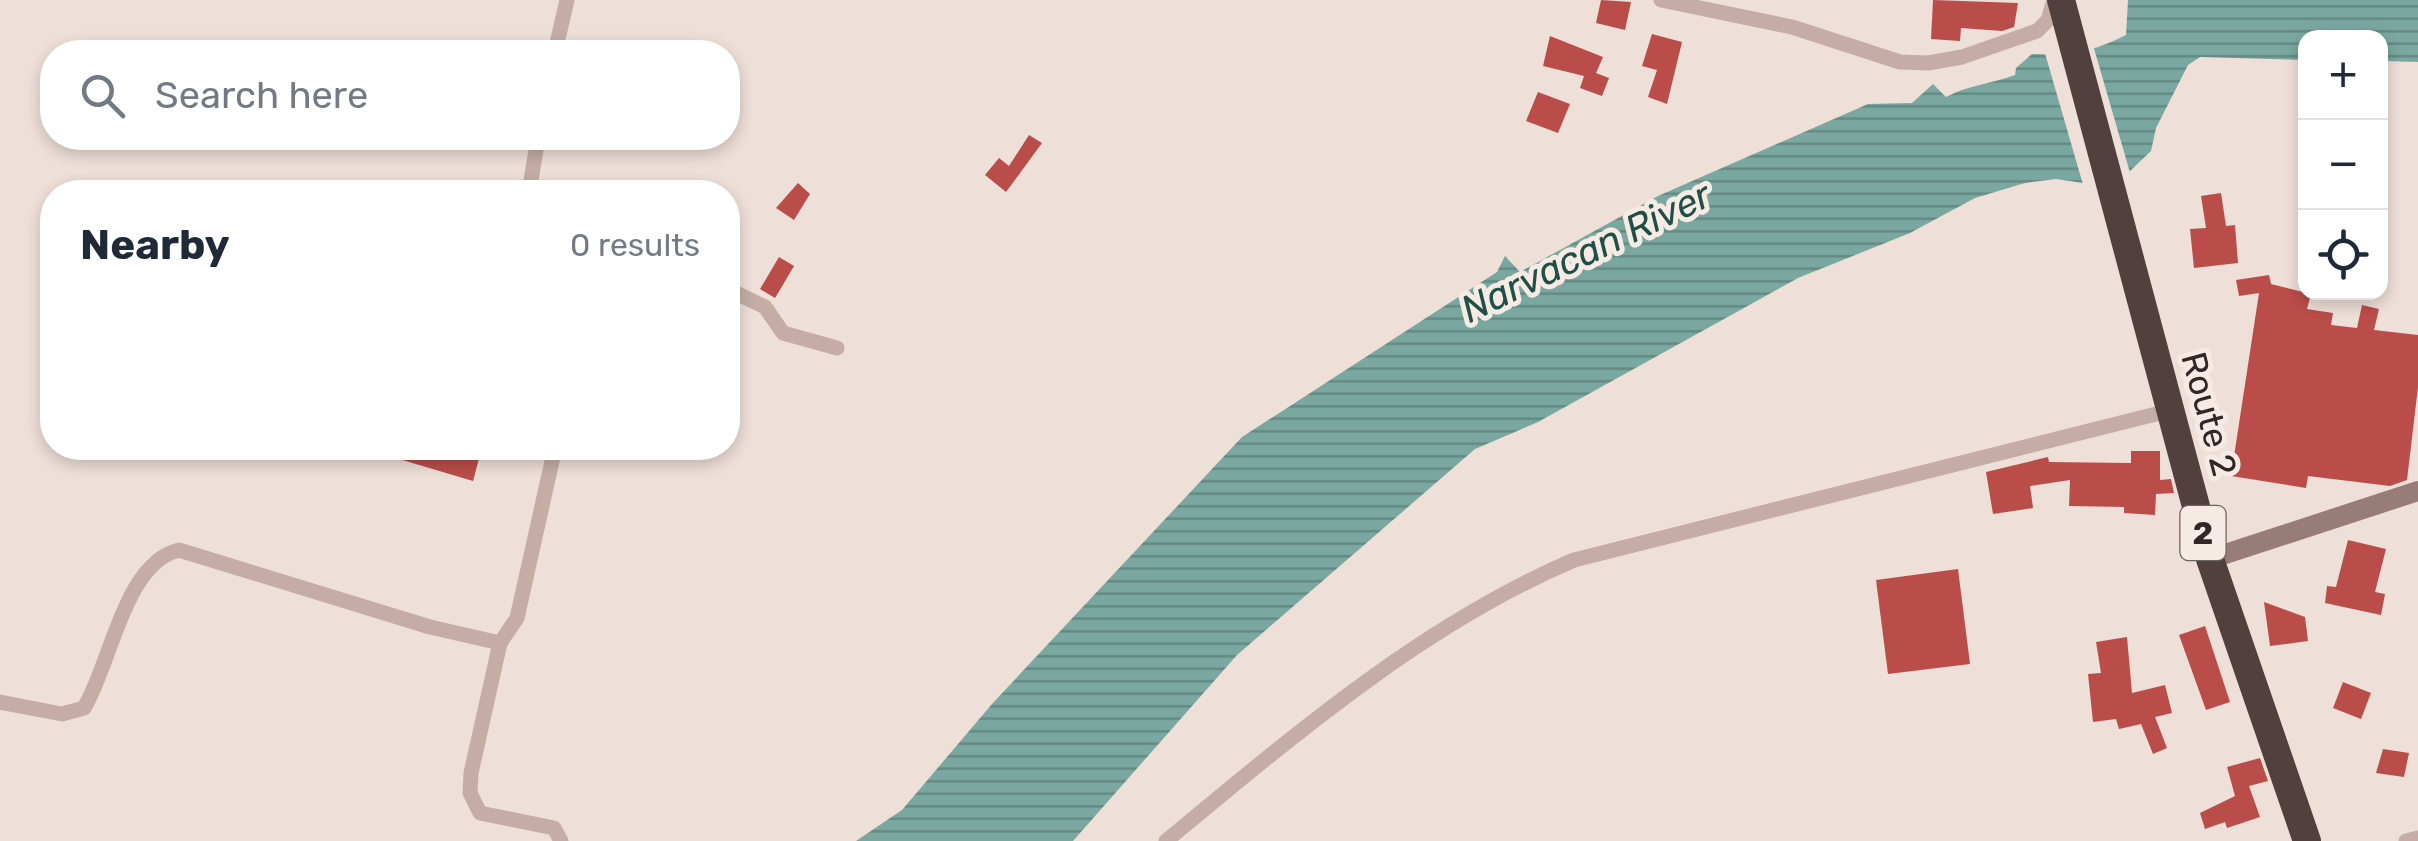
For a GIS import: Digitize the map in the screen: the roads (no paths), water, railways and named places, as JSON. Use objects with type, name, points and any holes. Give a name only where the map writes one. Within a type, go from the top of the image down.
[{"type":"highway","name":"Route 2","points":[[2058,0],[2121,217],[2168,411],[2210,559],[2307,841]]},
{"type":"street","points":[[558,40],[567,0]]},
{"type":"street","points":[[1661,0],[1792,27],[1900,62],[1928,64],[2037,31],[2058,0]]},
{"type":"street","points":[[531,180],[536,150]]},
{"type":"street","points":[[740,295],[765,307],[784,333],[837,348]]},
{"type":"street","points":[[1166,841],[1370,680],[1527,580],[1574,560],[2168,411]]},
{"type":"street","points":[[552,460],[517,618],[500,643],[471,773],[474,805],[480,812],[554,828],[560,841]]},
{"type":"street","points":[[2210,559],[2418,492]]},
{"type":"street","points":[[0,702],[62,714],[84,708],[138,580],[160,558],[179,550],[430,627],[500,643]]},
{"type":"street","points":[[2406,841],[2418,838]]},
{"type":"water","name":"Narvacan River","points":[[2128,0],[2418,0],[2418,62],[2388,61],[2388,30],[2298,30],[2298,60],[2200,57],[2188,65],[2156,128],[2151,151],[2129,172],[2083,183],[2056,179],[2025,183],[1975,198],[1910,233],[1798,278],[1538,422],[1475,449],[1237,655],[1073,841],[856,841],[902,810],[992,704],[1242,437],[1497,272],[1505,256],[1520,272],[1658,196],[1868,104],[1912,103],[1933,84],[1946,97],[2015,75],[2016,68],[2032,54],[2080,52],[2126,35]]}]
